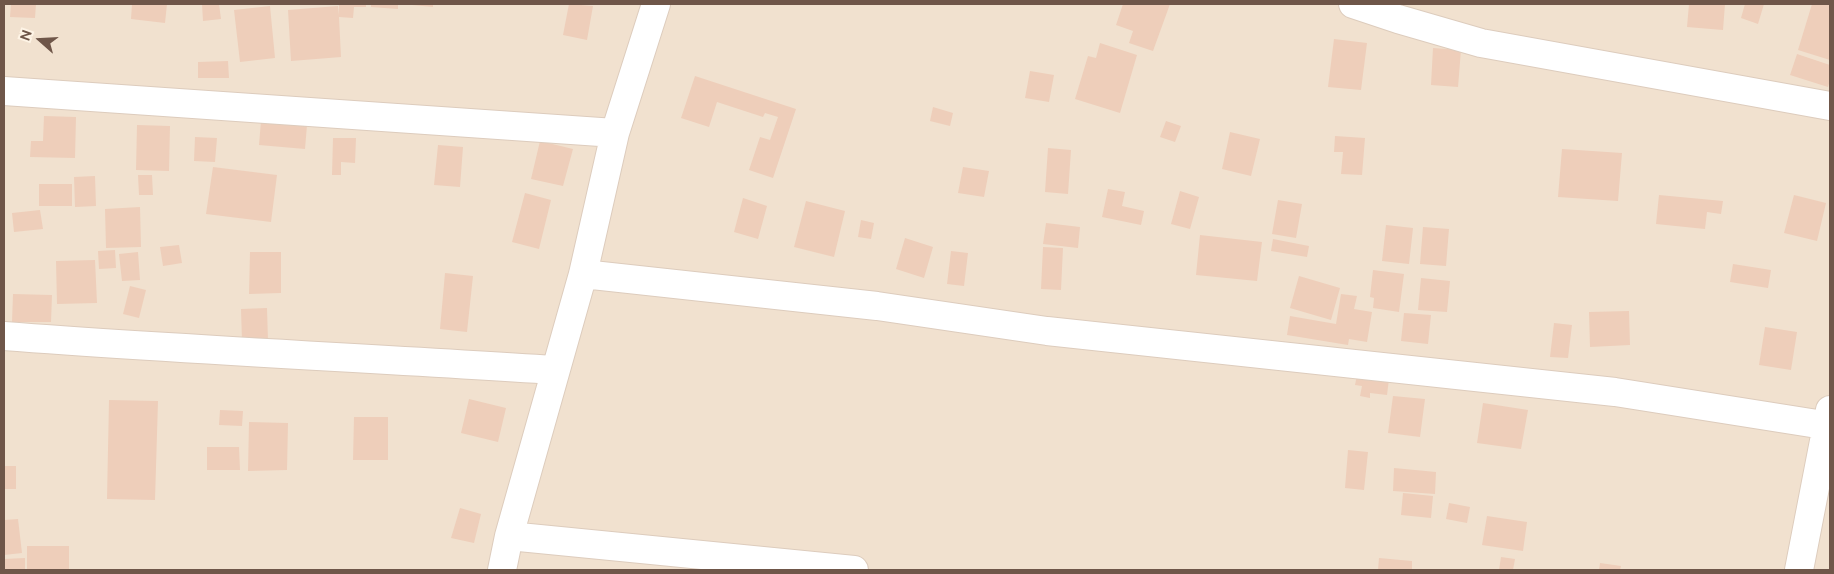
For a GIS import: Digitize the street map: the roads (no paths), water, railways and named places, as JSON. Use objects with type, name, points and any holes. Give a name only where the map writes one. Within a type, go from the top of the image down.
[{"type":"street","points":[[502,570],[509,536],[583,274],[616,133],[656,4]]},
{"type":"street","points":[[1353,4],[1481,43],[1830,106]]},
{"type":"street","points":[[4,91],[616,133]]},
{"type":"street","points":[[583,274],[878,306],[1047,331],[1615,392],[1829,421],[1799,570]]},
{"type":"street","points":[[4,336],[148,347],[281,353],[555,370]]},
{"type":"street","points":[[509,536],[854,570]]}]
